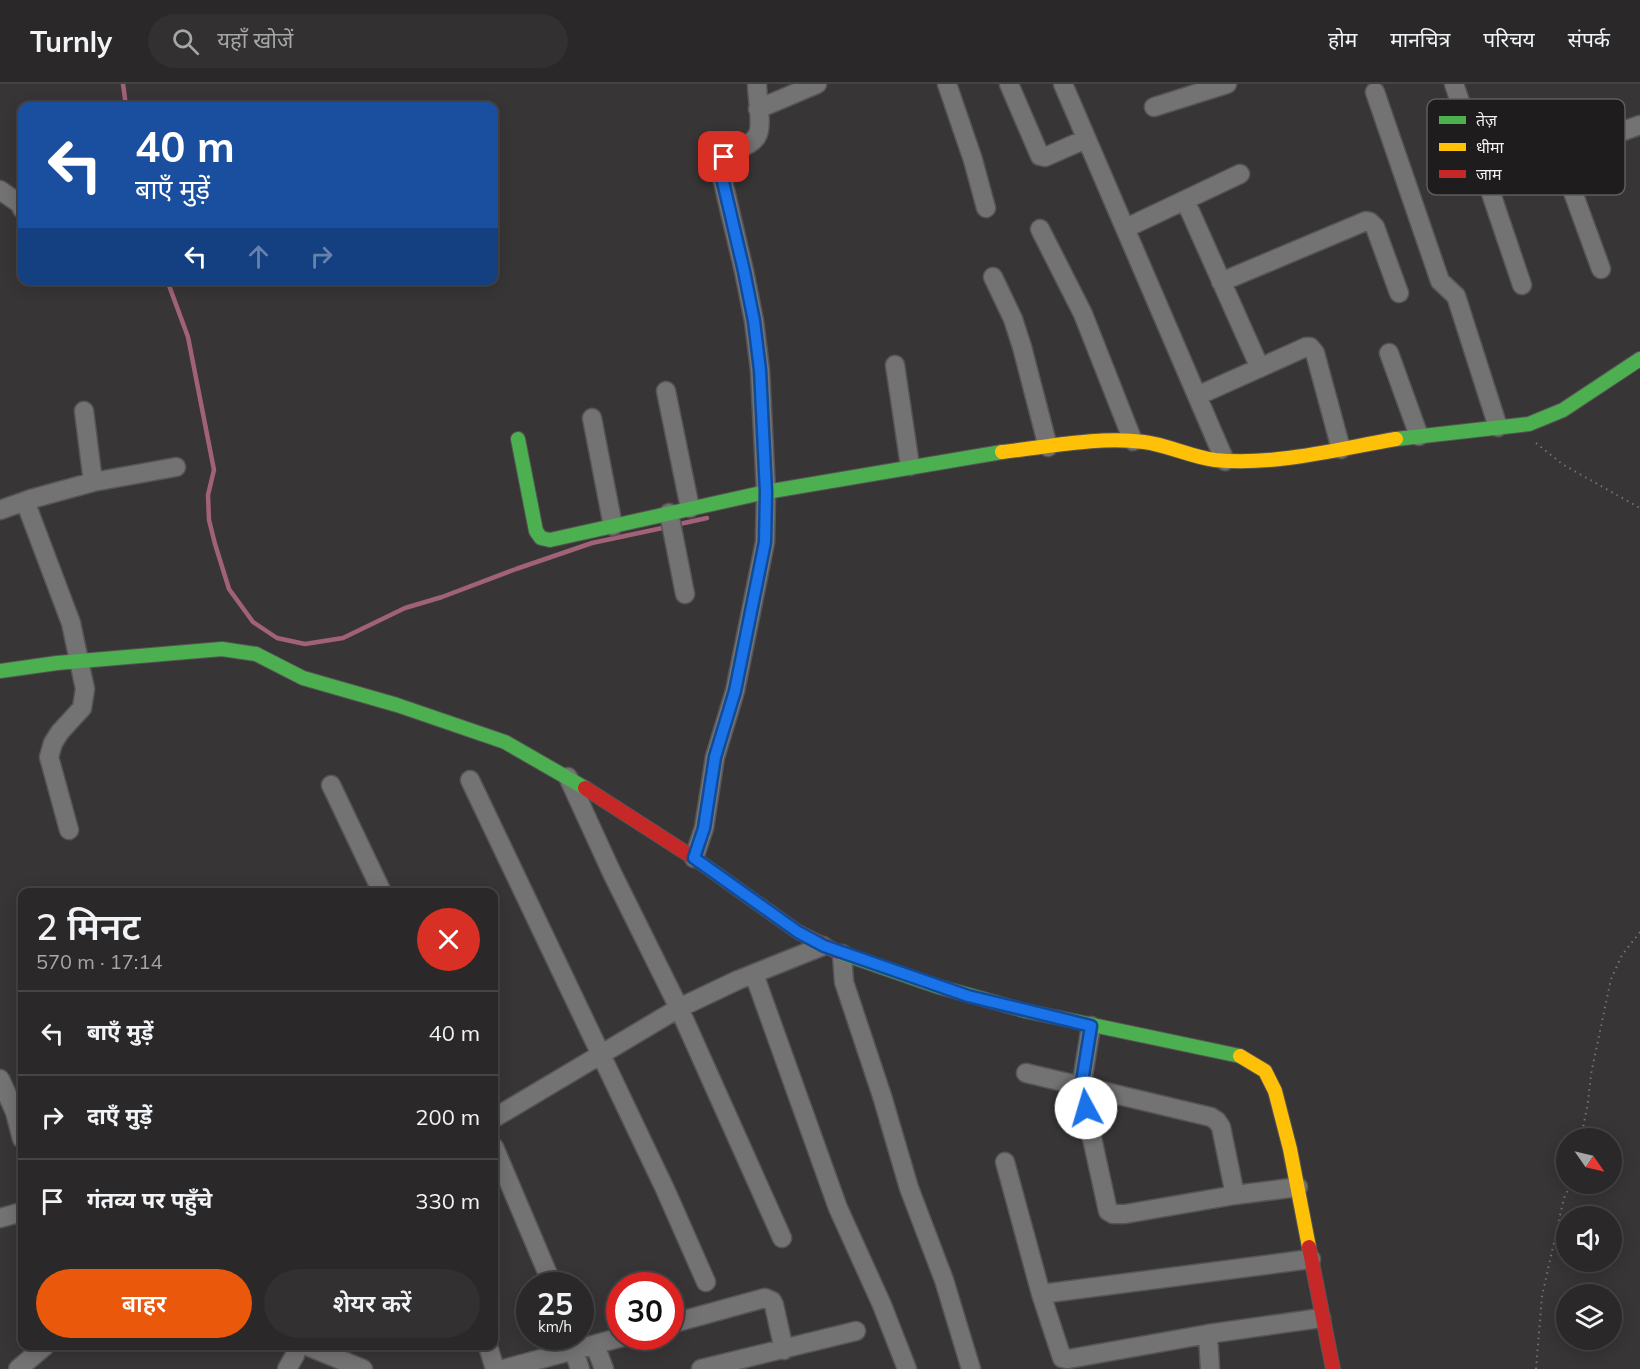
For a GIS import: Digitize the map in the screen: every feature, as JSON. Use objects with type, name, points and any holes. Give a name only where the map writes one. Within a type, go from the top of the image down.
[{"type":"street","points":[[694,858],[704,828],[713,765],[735,691],[765,542],[766,492],[760,370],[754,321],[720,169],[721,162],[728,153],[757,137],[759,129],[757,84]]},
{"type":"street","points":[[758,109],[817,84]]},
{"type":"street","points":[[947,84],[973,160],[986,208]]},
{"type":"street","points":[[1009,84],[1040,156],[1045,158],[1086,139]]},
{"type":"street","points":[[1063,84],[1225,461]]},
{"type":"street","points":[[1154,107],[1227,84]]},
{"type":"street","points":[[1454,84],[1459,99]]},
{"type":"street","points":[[1375,92],[1440,281],[1456,296],[1507,426]]},
{"type":"street","points":[[1625,130],[1640,125]]},
{"type":"street","points":[[1126,228],[1240,174]]},
{"type":"street","points":[[0,190],[18,203]]},
{"type":"street","points":[[1491,195],[1522,285]]},
{"type":"street","points":[[1574,195],[1602,269]]},
{"type":"street","points":[[1185,200],[1260,368]]},
{"type":"street","points":[[1221,282],[1366,221],[1375,227],[1399,293]]},
{"type":"street","points":[[1040,230],[1083,314],[1133,441]]},
{"type":"street","points":[[993,277],[1022,347],[1048,447]]},
{"type":"street","points":[[1197,396],[1306,347],[1312,349],[1341,449]]},
{"type":"street","points":[[1389,353],[1419,436]]},
{"type":"street","points":[[518,439],[536,531],[541,538],[550,540],[613,526],[670,521],[690,508],[766,492],[977,455],[1101,441],[1133,441],[1214,460],[1271,460],[1419,436],[1529,424],[1563,410],[1640,359]]},
{"type":"street","points":[[896,365],[910,466]]},
{"type":"street","points":[[666,391],[690,508]]},
{"type":"street","points":[[84,411],[93,482]]},
{"type":"street","points":[[592,418],[613,526]]},
{"type":"street","points":[[0,510],[93,482],[176,467]]},
{"type":"street","points":[[25,501],[68,614],[85,689],[82,708],[60,732],[53,743],[49,757],[69,830]]},
{"type":"street","points":[[670,521],[685,594]]},
{"type":"street","points":[[0,671],[80,661],[222,650],[256,654],[317,683],[397,705],[505,742],[568,777],[694,858],[798,932],[842,954],[968,996],[1091,1026],[1234,1053],[1249,1059],[1268,1076],[1283,1117],[1321,1318],[1333,1369]]},
{"type":"street","points":[[568,777],[612,873],[679,1008],[782,1238]]},
{"type":"street","points":[[470,780],[665,1189],[706,1282]]},
{"type":"street","points":[[330,785],[380,888]]},
{"type":"street","points":[[498,1109],[602,1055],[679,1008],[824,946]]},
{"type":"street","points":[[842,954],[844,982],[882,1096],[909,1188],[944,1280],[971,1369]]},
{"type":"street","points":[[754,974],[838,1208],[882,1305],[907,1369]]},
{"type":"street","points":[[1091,1026],[1081,1088],[1108,1211],[1125,1214],[1235,1195],[1298,1187]]},
{"type":"street","points":[[1026,1073],[1081,1088],[1211,1117],[1221,1127],[1235,1195]]},
{"type":"street","points":[[0,1079],[18,1109]]},
{"type":"street","points":[[498,1156],[547,1272]]},
{"type":"street","points":[[1005,1162],[1041,1294],[1060,1354],[1064,1359],[1321,1318]]},
{"type":"street","points":[[0,1218],[18,1213]]},
{"type":"street","points":[[1041,1294],[1311,1259]]},
{"type":"street","points":[[684,1320],[765,1298],[772,1301],[774,1305],[784,1350]]},
{"type":"street","points":[[701,1369],[856,1331]]},
{"type":"street","points":[[1208,1335],[1210,1369]]},
{"type":"street","points":[[18,1369],[40,1350]]},
{"type":"street","points":[[287,1369],[297,1350]]},
{"type":"street","points":[[317,1350],[363,1369]]},
{"type":"street","points":[[489,1350],[495,1369]]},
{"type":"street","points":[[504,1369],[568,1350]]},
{"type":"street","points":[[580,1369],[581,1350]]},
{"type":"street","points":[[585,1350],[604,1369]]},
{"type":"path","points":[[1507,426],[1562,464],[1640,508]]},
{"type":"path","points":[[1583,1128],[1591,1074],[1611,980],[1622,955],[1640,932]]},
{"type":"path","points":[[1536,1369],[1542,1296],[1566,1194]]},
{"type":"waterway","points":[[123,84],[125,102]]},
{"type":"waterway","points":[[169,285],[188,337],[214,470],[208,495],[209,520],[215,544],[229,589],[253,622],[277,638],[305,644],[343,638],[405,608],[442,597],[516,569],[592,543],[667,527]]},
{"type":"waterway","points":[[675,525],[707,518]]},
{"type":"traffic: fast","points":[[1396,439],[1529,424],[1563,410],[1640,359]]},
{"type":"traffic: fast","points":[[518,439],[536,531],[541,538],[550,540],[766,492],[1002,452]]},
{"type":"traffic: fast","points":[[0,671],[57,663],[222,649],[256,654],[303,678],[397,705],[505,742],[585,788]]},
{"type":"traffic: fast","points":[[838,952],[936,986],[1026,1011],[1240,1056]]},
{"type":"traffic: slow","points":[[1002,452],[1109,440],[1144,442],[1215,460],[1260,461],[1306,456],[1396,439]]},
{"type":"traffic: slow","points":[[1240,1056],[1265,1071],[1275,1091],[1290,1149],[1309,1247]]},
{"type":"traffic: jam","points":[[585,788],[694,858],[798,932],[838,952]]},
{"type":"traffic: jam","points":[[1309,1247],[1333,1369]]},
{"type":"route","points":[[724,157],[720,169],[754,321],[760,370],[766,492],[765,542],[735,691],[715,757],[709,788],[708,809],[694,858],[798,932],[842,954],[968,996],[1091,1026],[1081,1088],[1086,1108]]}]
